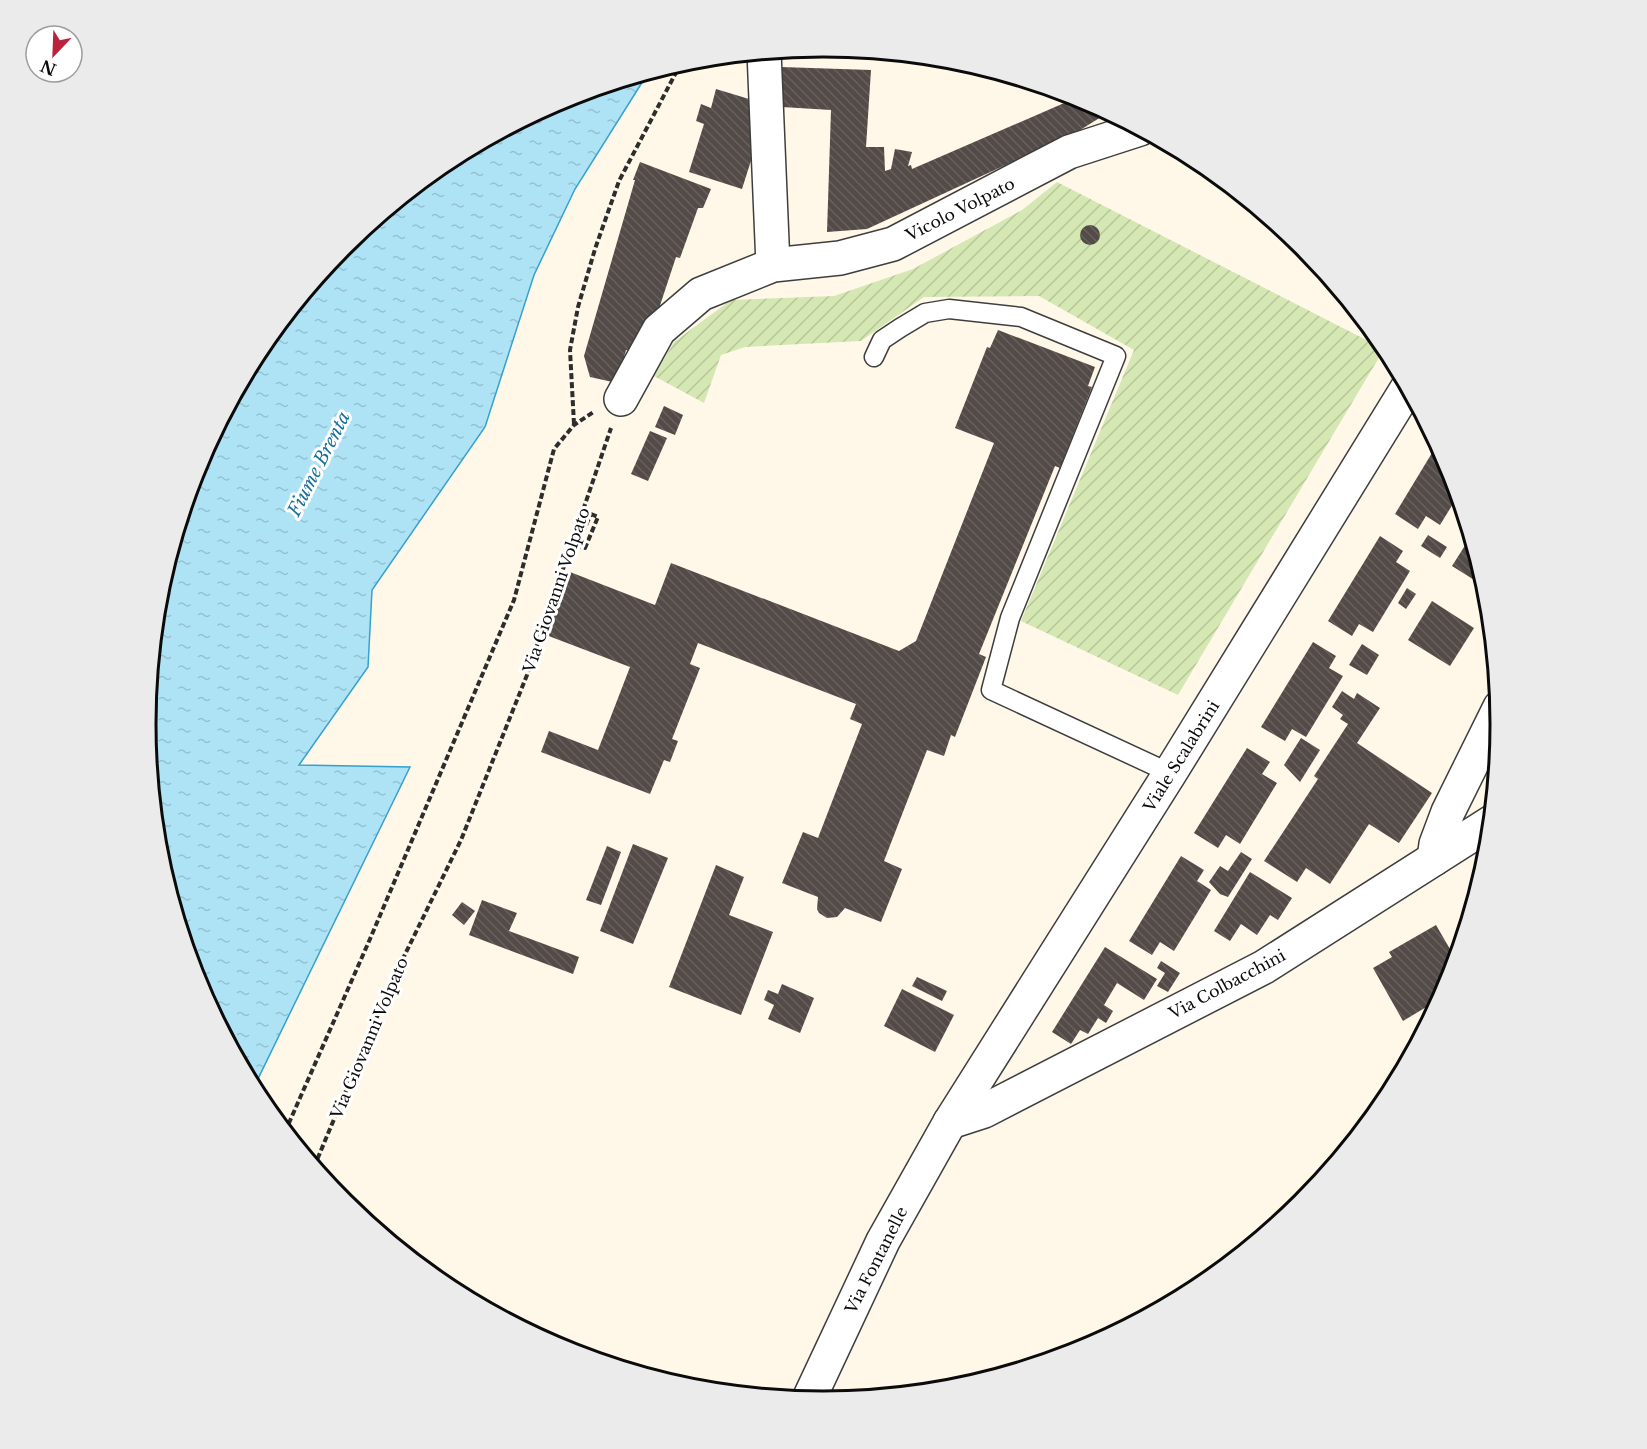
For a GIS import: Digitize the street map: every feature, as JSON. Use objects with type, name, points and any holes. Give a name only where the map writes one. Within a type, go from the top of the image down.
[{"type":"street","points":[[621,399],[658,330],[700,294],[772,265],[764,60]]},
{"type":"street","name":"Vicolo Volpato","points":[[772,265],[840,258],[893,244],[1069,152],[1131,132]]},
{"type":"street","name":"Viale Scalabrini","points":[[950,1122],[1170,773],[1404,394]]},
{"type":"street","points":[[1434,859],[1436,844],[1448,812],[1491,725]]},
{"type":"street","name":"Via Colbacchini","points":[[950,1122],[984,1111],[1264,967],[1482,828]]},
{"type":"street","name":"Via Fontanelle","points":[[812,1392],[883,1241],[950,1122]]},
{"type":"lane","points":[[874,357],[882,340],[900,327],[925,313],[949,309],[1022,316],[1116,356],[1010,618],[991,690],[1170,773]]},
{"type":"path","points":[[289,1124],[514,600],[554,449],[574,425],[570,350],[578,307],[595,249],[619,181],[675,74]]},
{"type":"path","name":"Via Giovanni Volpato","points":[[317,1159],[392,981],[460,840],[527,675],[621,399]]},
{"type":"path","points":[[591,514],[598,517],[585,548],[577,545],[591,514]]},
{"type":"green space","points":[[1057,182],[1370,342],[1380,356],[1178,695],[1021,621],[1134,350],[1039,296],[924,297],[861,341],[745,347],[721,355],[704,403],[654,376],[674,342],[731,300],[834,296],[913,269],[1022,210]]},
{"type":"water","name":"Fiume Brenta","points":[[642,83],[575,189],[534,275],[485,427],[372,590],[368,667],[299,765],[410,767],[258,1079],[225,1020],[191,939],[169,855],[162,812],[157,768],[157,681],[169,594],[191,510],[225,429],[268,354],[322,284],[383,223],[453,169],[490,146],[568,108],[609,92]]},
{"type":"building","points":[[781,67],[871,70],[866,147],[884,147],[885,171],[891,169],[895,149],[912,152],[908,166],[911,165],[912,169],[1065,103],[1100,118],[1077,132],[867,229],[827,232],[831,110],[782,107]]},
{"type":"building","points":[[716,89],[749,99],[756,124],[762,126],[742,189],[689,172],[704,124],[696,121],[701,104],[711,108]]},
{"type":"building","points":[[640,162],[711,189],[703,208],[698,208],[680,258],[676,257],[644,354],[626,350],[617,383],[590,377],[584,356]]},
{"type":"building","points":[[1090,225],[1097,228],[1100,235],[1097,242],[1090,245],[1083,242],[1080,235],[1083,228]]},
{"type":"building","points":[[998,330],[1095,367],[1088,386],[1092,387],[1060,468],[1055,466],[979,654],[986,657],[955,737],[951,735],[944,756],[927,750],[884,861],[902,869],[881,922],[845,908],[837,917],[827,918],[817,909],[818,897],[782,883],[803,832],[818,838],[862,724],[850,719],[856,704],[698,643],[690,664],[700,668],[672,739],[678,741],[670,762],[664,760],[650,794],[541,752],[549,731],[598,750],[630,667],[546,635],[570,572],[655,605],[671,563],[899,651],[916,641],[994,443],[955,428],[987,347],[990,348]]},
{"type":"building","points":[[664,406],[683,415],[675,435],[655,427]]},
{"type":"building","points":[[650,431],[667,438],[648,481],[631,474]]},
{"type":"building","points":[[1432,452],[1453,503],[1440,525],[1426,516],[1418,529],[1395,514]]},
{"type":"building","points":[[1428,535],[1447,547],[1440,558],[1421,546]]},
{"type":"building","points":[[1380,536],[1403,551],[1396,562],[1410,571],[1373,632],[1359,624],[1352,636],[1328,621]]},
{"type":"building","points":[[1466,544],[1475,580],[1452,566]]},
{"type":"building","points":[[1407,588],[1416,594],[1406,609],[1398,603]]},
{"type":"building","points":[[1432,601],[1474,628],[1450,666],[1408,640]]},
{"type":"building","points":[[1313,642],[1336,656],[1329,668],[1343,676],[1306,737],[1292,729],[1285,741],[1261,727]]},
{"type":"building","points":[[1362,644],[1379,655],[1367,675],[1349,665]]},
{"type":"building","points":[[1342,691],[1354,699],[1357,693],[1380,708],[1357,743],[1432,793],[1399,843],[1369,824],[1330,884],[1306,868],[1297,882],[1264,861],[1318,779],[1314,776],[1348,724],[1340,719],[1343,715],[1332,707]]},
{"type":"building","points":[[1301,738],[1320,750],[1300,782],[1284,765]]},
{"type":"building","points":[[1247,748],[1270,762],[1262,774],[1277,783],[1240,844],[1226,835],[1218,848],[1194,833]]},
{"type":"building","points":[[633,844],[668,858],[633,944],[600,931]]},
{"type":"building","points":[[607,846],[621,852],[601,905],[586,900]]},
{"type":"building","points":[[1241,852],[1252,859],[1228,897],[1220,894],[1209,882],[1220,866],[1228,871]]},
{"type":"building","points":[[1181,856],[1204,870],[1197,881],[1211,890],[1174,951],[1160,942],[1152,955],[1129,941]]},
{"type":"building","points":[[716,865],[744,877],[729,915],[773,932],[741,1015],[669,987]]},
{"type":"building","points":[[1250,872],[1292,898],[1278,920],[1270,915],[1257,935],[1241,924],[1230,941],[1214,931]]},
{"type":"building","points":[[482,900],[517,913],[509,931],[579,957],[573,974],[469,935]]},
{"type":"building","points":[[462,902],[475,911],[464,925],[452,915]]},
{"type":"building","points":[[1436,925],[1451,951],[1428,1006],[1403,1021],[1373,968],[1392,957],[1389,952]]},
{"type":"building","points":[[1105,947],[1157,979],[1144,1000],[1117,983],[1104,1005],[1113,1011],[1106,1023],[1098,1018],[1088,1034],[1080,1030],[1071,1044],[1052,1032]]},
{"type":"building","points":[[1161,961],[1180,973],[1168,992],[1157,986],[1165,973],[1157,968]]},
{"type":"building","points":[[917,977],[947,991],[942,1001],[912,986]]},
{"type":"building","points":[[782,984],[814,998],[800,1033],[768,1019],[774,1005],[764,1000],[768,990],[778,994]]},
{"type":"building","points":[[902,989],[954,1015],[935,1052],[884,1026]]}]
